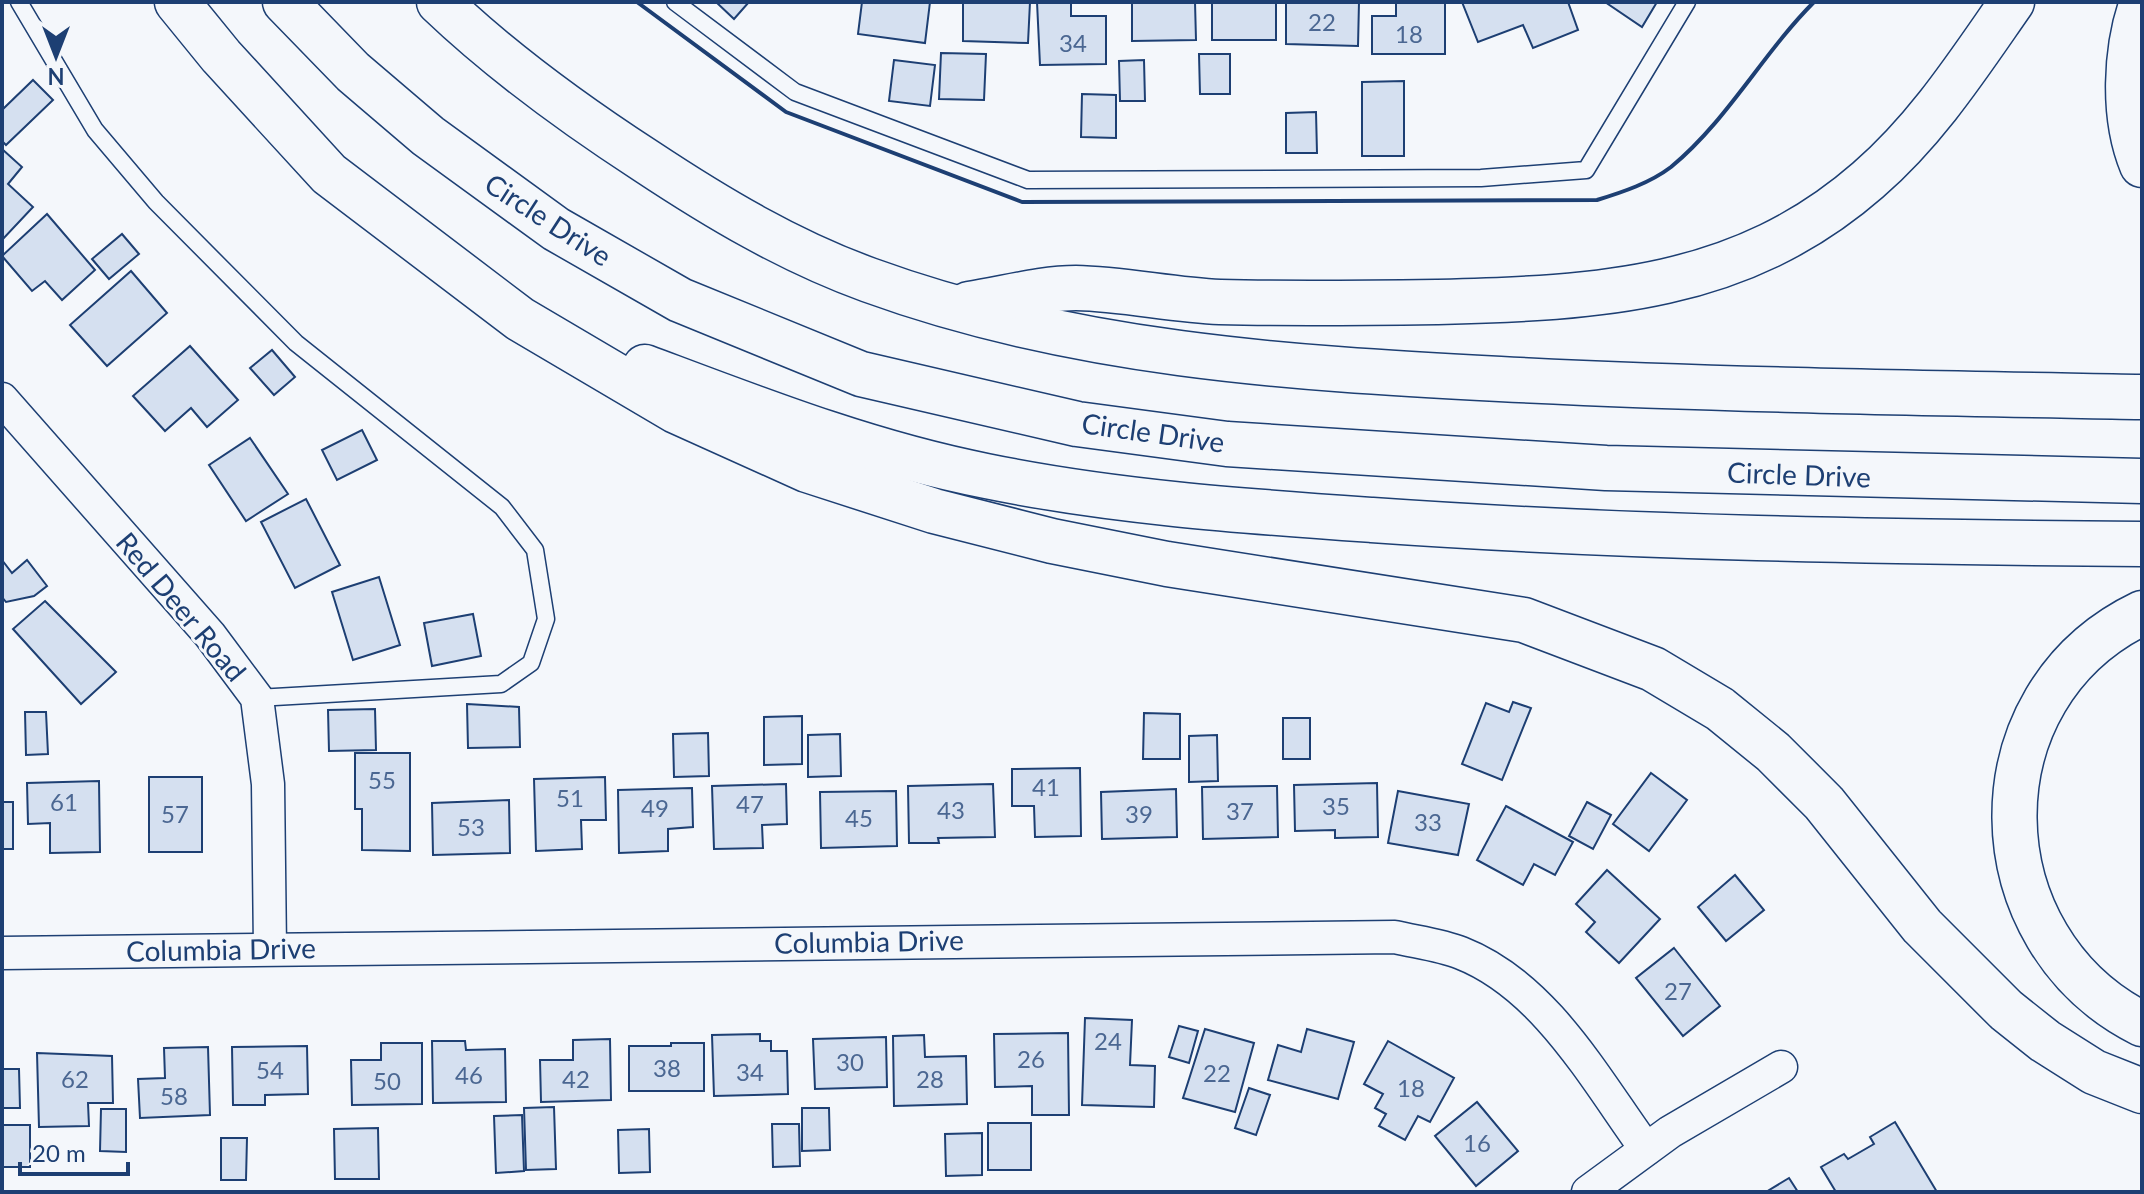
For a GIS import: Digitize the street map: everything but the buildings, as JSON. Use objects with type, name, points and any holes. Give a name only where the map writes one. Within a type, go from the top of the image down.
[{"type":"highway","points":[[177,2],[221,56],[329,174],[520,319],[676,411],[807,470],[934,511],[1167,564],[1524,620],[1588,641],[1653,669],[1720,709],[1773,752],[1824,803],[1922,926],[2006,1010],[2045,1041],[2094,1072],[2142,1091]]},
{"type":"highway","name":"Circle Drive","points":[[285,2],[304,25],[385,100],[545,222],[680,300],[861,374],[1077,424],[1227,444],[1606,468],[2142,481]]},
{"type":"highway","points":[[439,2],[528,82],[758,231],[864,279],[946,307],[1072,338],[1320,370],[1639,386],[2142,397]]},
{"type":"highway","points":[[946,307],[1075,288],[1204,301],[1356,303],[1568,297],[1622,292],[1675,281],[1763,251],[1827,212],[1869,180],[1936,110],[2012,2]]},
{"type":"highway","points":[[2142,2],[2130,63],[2130,112],[2142,165]]},
{"type":"highway","points":[[520,319],[853,442],[984,476],[1101,496],[1244,511],[1487,528],[2142,544]]},
{"type":"highway","points":[[2142,613],[2100,639],[2056,686],[2028,740],[2018,770],[2013,806],[2020,875],[2028,901],[2053,949],[2096,997],[2142,1024]]},
{"type":"street","name":"Red Deer Road","points":[[2,399],[210,635],[257,698],[268,784],[270,949]]},
{"type":"street","name":"Columbia Drive","points":[[2,953],[1395,937],[1461,953],[1497,973],[1538,1007],[1646,1149]]},
{"type":"street","points":[[1588,1192],[1646,1149],[1781,1067]]},
{"type":"lane","points":[[19,2],[95,130],[156,202],[296,343],[502,507],[535,550],[546,619],[531,663],[501,684],[257,698]]},
{"type":"lane","points":[[675,2],[795,92],[1028,180],[1481,178],[1586,170],[1687,2]]},
{"type":"wall","points":[[637,2],[786,112],[1022,202],[1597,200],[1654,178],[1691,149],[1814,2]]}]
